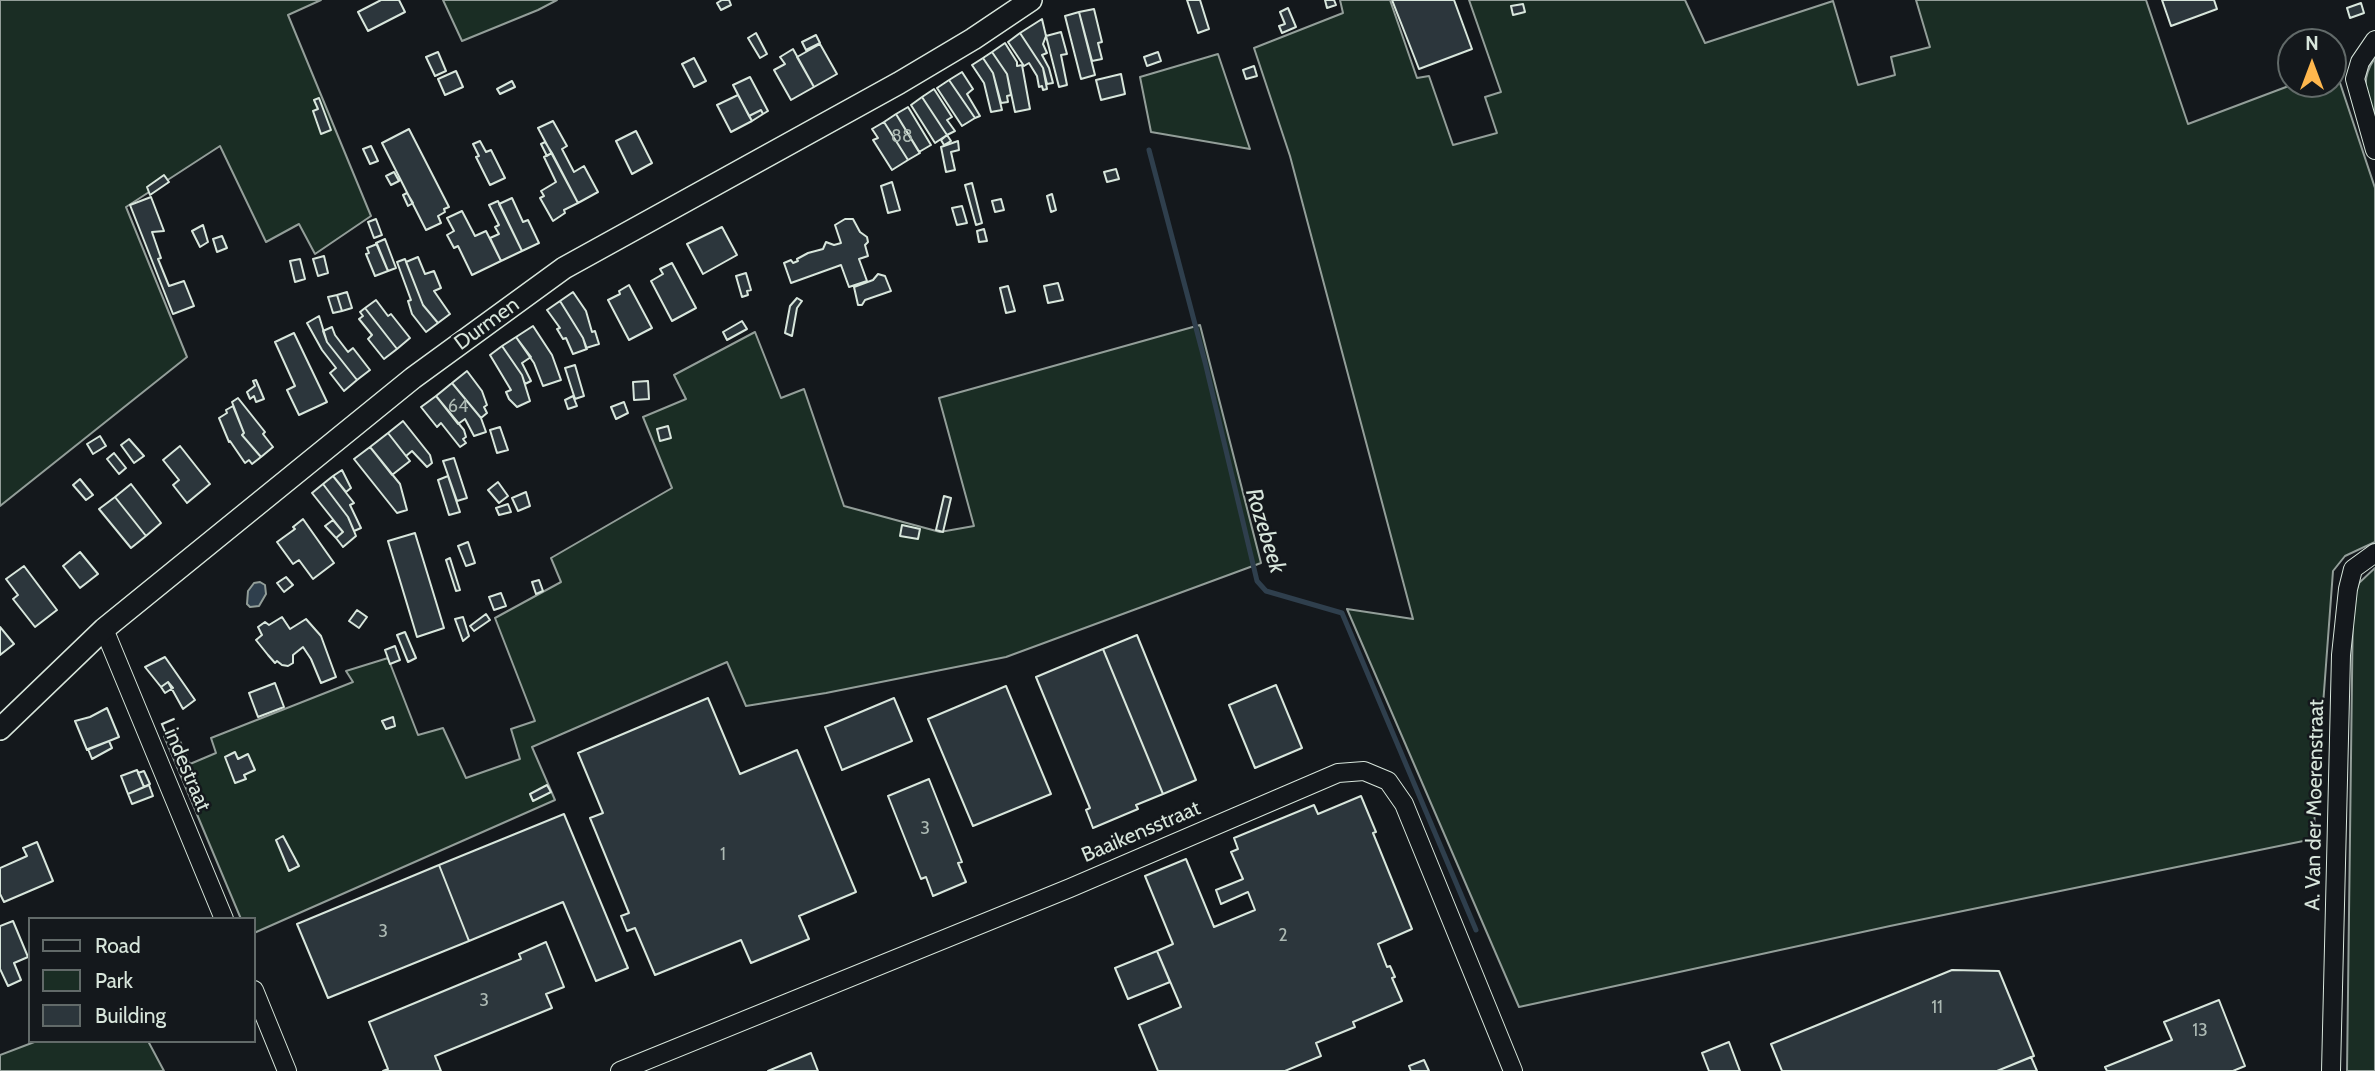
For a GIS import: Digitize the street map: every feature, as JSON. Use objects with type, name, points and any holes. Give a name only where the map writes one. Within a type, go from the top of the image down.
[{"type":"street","name":"Durmen","points":[[0,729],[104,629],[413,378],[564,268],[899,83],[973,39],[1031,0]]},
{"type":"street","points":[[2375,40],[2360,62],[2356,79],[2375,150]]},
{"type":"street","name":"A. Van der Moerenstraat","points":[[2331,1071],[2341,655],[2348,589],[2353,569],[2375,553]]},
{"type":"street","name":"Lindestraat","points":[[104,629],[223,917]]},
{"type":"street","name":"Baaikensstraat","points":[[620,1071],[1070,888],[1338,773],[1364,771],[1388,781],[1404,804],[1513,1071]]},
{"type":"street","points":[[256,995],[287,1071]]},
{"type":"green space","points":[[0,0],[321,0],[288,15],[371,216],[315,254],[299,224],[266,242],[220,146],[126,207],[187,357],[0,506]]},
{"type":"green space","points":[[443,0],[557,0],[462,41]]},
{"type":"green space","points":[[1340,0],[1390,0],[1417,78],[1429,76],[1453,145],[1497,133],[1485,97],[1501,92],[1469,0],[1685,0],[1705,43],[1833,1],[1858,85],[1895,75],[1891,57],[1930,47],[1916,0],[2146,0],[2188,124],[2277,90],[2277,98],[2345,98],[2375,188],[2375,542],[2345,556],[2333,571],[2313,839],[1890,926],[1519,1007],[1347,609],[1413,619],[1290,156],[1254,48],[1343,13]]},
{"type":"green space","points":[[1218,54],[1250,149],[1151,132],[1140,77]]},
{"type":"green space","points":[[2375,58],[2375,118],[2367,95],[2366,81]]},
{"type":"green space","points":[[1200,325],[1261,563],[1006,657],[826,693],[746,706],[727,662],[532,747],[555,800],[256,932],[256,917],[240,917],[164,736],[176,732],[190,764],[216,753],[211,738],[353,682],[346,671],[388,658],[418,735],[443,728],[466,778],[520,759],[511,729],[535,721],[495,618],[561,582],[551,558],[672,488],[643,417],[686,399],[674,375],[755,332],[781,398],[804,389],[844,506],[940,532],[974,526],[939,398]]},
{"type":"green space","points":[[2375,568],[2375,1071],[2347,1071],[2353,600],[2359,583]]},
{"type":"green space","points":[[32,1043],[149,1043],[164,1071],[0,1071],[0,1055]]},
{"type":"water","points":[[254,583],[265,585],[266,594],[259,606],[250,607],[247,604],[248,591]]},
{"type":"building","points":[[381,0],[399,0],[405,12],[368,31],[358,12]]},
{"type":"building","points":[[729,0],[731,5],[721,10],[717,3]]},
{"type":"building","points":[[1187,0],[1200,0],[1209,29],[1198,33]]},
{"type":"building","points":[[1325,0],[1334,0],[1336,5],[1327,8]]},
{"type":"building","points":[[1392,0],[1454,0],[1472,49],[1419,69]]},
{"type":"building","points":[[2162,0],[2214,0],[2217,9],[2171,26]]},
{"type":"building","points":[[2361,3],[2364,13],[2350,18],[2347,8]]},
{"type":"building","points":[[1523,4],[1525,12],[1513,15],[1511,6]]},
{"type":"building","points":[[1288,8],[1296,27],[1282,33],[1279,26],[1285,24],[1280,12]]},
{"type":"building","points":[[1094,9],[1102,42],[1098,43],[1102,59],[1092,61],[1079,12]]},
{"type":"building","points":[[1079,12],[1095,75],[1081,79],[1065,16]]},
{"type":"building","points":[[1042,19],[1046,36],[1043,44],[1047,53],[1042,55],[1053,83],[1047,84],[1043,68],[1020,33]]},
{"type":"building","points":[[1061,32],[1067,54],[1061,55],[1067,85],[1059,87],[1046,36]]},
{"type":"building","points":[[756,33],[767,54],[760,58],[748,38]]},
{"type":"building","points":[[1020,33],[1043,68],[1047,89],[1039,87],[1037,76],[1029,63],[1024,66],[1008,42]]},
{"type":"building","points":[[816,35],[820,43],[806,50],[802,42]]},
{"type":"building","points":[[1005,43],[1017,66],[1022,65],[1030,109],[1015,112],[1007,74],[992,52]]},
{"type":"building","points":[[820,44],[837,74],[814,87],[797,57]]},
{"type":"building","points":[[793,49],[814,87],[791,100],[774,70],[785,64],[780,57]]},
{"type":"building","points":[[438,52],[446,71],[435,76],[426,57]]},
{"type":"building","points":[[992,52],[1007,74],[1011,95],[1007,96],[1008,102],[1001,103],[993,73],[983,58]]},
{"type":"building","points":[[1158,52],[1161,61],[1147,66],[1144,57]]},
{"type":"building","points":[[694,58],[706,81],[694,87],[682,64]]},
{"type":"building","points":[[983,58],[993,73],[1002,110],[991,112],[984,83],[972,65]]},
{"type":"building","points":[[1254,66],[1257,76],[1246,79],[1243,70]]},
{"type":"building","points":[[456,71],[463,87],[445,95],[438,79]]},
{"type":"building","points":[[962,72],[973,89],[967,94],[980,116],[975,118],[949,80]]},
{"type":"building","points":[[1121,74],[1125,94],[1101,100],[1096,80]]},
{"type":"building","points":[[750,77],[768,111],[763,114],[761,110],[749,116],[733,85]]},
{"type":"building","points":[[949,80],[975,118],[962,126],[937,88]]},
{"type":"building","points":[[512,81],[515,87],[500,94],[497,89]]},
{"type":"building","points":[[934,89],[952,117],[947,120],[955,131],[947,135],[922,97]]},
{"type":"building","points":[[738,95],[752,121],[731,132],[717,105]]},
{"type":"building","points":[[922,97],[947,135],[935,143],[911,105]]},
{"type":"building","points":[[319,98],[331,130],[321,134],[313,111],[318,109],[314,100]]},
{"type":"building","points":[[908,107],[931,145],[919,152],[896,114]]},
{"type":"building","points":[[761,110],[763,114],[752,121],[749,116]]},
{"type":"building","points":[[896,114],[920,153],[908,160],[884,122]]},
{"type":"building","points":[[553,121],[567,146],[562,149],[574,172],[584,166],[598,192],[578,203],[538,128]]},
{"type":"building","points":[[884,122],[908,160],[892,170],[873,140],[878,138],[872,129]]},
{"type":"building","points":[[409,129],[449,207],[438,216],[441,223],[426,230],[382,143]]},
{"type":"building","points":[[636,131],[652,163],[632,174],[616,141]]},
{"type":"building","points":[[947,135],[951,141],[944,145],[941,140]]},
{"type":"building","points":[[480,141],[486,152],[491,150],[505,178],[490,185],[476,157],[479,156],[473,144]]},
{"type":"building","points":[[958,141],[959,150],[951,152],[955,170],[946,172],[941,147]]},
{"type":"building","points":[[545,142],[552,153],[547,156],[541,144]]},
{"type":"building","points":[[371,146],[378,161],[370,164],[363,149]]},
{"type":"building","points":[[552,153],[578,203],[564,210],[565,213],[553,221],[540,198],[544,196],[541,191],[556,182],[544,157]]},
{"type":"building","points":[[1116,169],[1119,179],[1107,182],[1104,172]]},
{"type":"building","points":[[394,172],[399,181],[391,185],[386,176]]},
{"type":"building","points":[[164,175],[169,182],[150,195],[147,187]]},
{"type":"building","points":[[892,182],[900,210],[888,213],[881,186]]},
{"type":"building","points":[[972,183],[982,223],[976,225],[965,185]]},
{"type":"building","points":[[407,193],[413,203],[408,206],[403,195]]},
{"type":"building","points":[[1052,194],[1056,210],[1051,212],[1047,196]]},
{"type":"building","points":[[151,197],[164,231],[152,232],[161,258],[158,259],[169,286],[184,281],[194,306],[173,314],[130,205]]},
{"type":"building","points":[[512,198],[523,222],[528,220],[539,243],[522,251],[499,204]]},
{"type":"building","points":[[1001,199],[1004,210],[995,212],[992,201]]},
{"type":"building","points":[[498,201],[522,251],[501,261],[490,238],[499,234],[495,227],[499,225],[489,205]]},
{"type":"building","points":[[962,206],[967,223],[957,225],[952,208]]},
{"type":"building","points":[[462,211],[475,236],[486,231],[501,261],[472,275],[458,246],[454,248],[447,235],[454,231],[447,218]]},
{"type":"building","points":[[376,219],[382,235],[374,238],[368,222]]},
{"type":"building","points":[[845,219],[853,219],[860,232],[867,237],[868,242],[865,245],[868,256],[859,259],[867,281],[849,287],[841,265],[791,283],[784,263],[791,260],[793,263],[808,253],[823,249],[826,242],[834,245],[841,243],[835,225]]},
{"type":"building","points":[[203,225],[208,242],[200,247],[192,231]]},
{"type":"building","points":[[722,227],[737,255],[703,274],[687,244]]},
{"type":"building","points":[[984,229],[987,241],[979,242],[977,231]]},
{"type":"building","points":[[222,236],[227,248],[217,252],[213,239]]},
{"type":"building","points":[[385,239],[396,268],[388,271],[376,243]]},
{"type":"building","points":[[377,244],[388,271],[375,276],[366,254],[369,253],[367,248]]},
{"type":"building","points":[[324,256],[328,273],[318,276],[313,259]]},
{"type":"building","points":[[418,257],[425,274],[434,271],[441,288],[434,291],[450,314],[438,323],[423,305],[406,262]]},
{"type":"building","points":[[300,259],[305,279],[295,282],[290,261]]},
{"type":"building","points":[[405,259],[423,305],[438,323],[426,332],[412,314],[408,301],[411,300],[397,262]]},
{"type":"building","points":[[672,263],[696,308],[672,321],[651,281],[663,274],[660,269]]},
{"type":"building","points":[[746,273],[751,290],[747,291],[748,295],[742,297],[736,276]]},
{"type":"building","points":[[878,274],[885,276],[891,291],[858,305],[854,287],[873,280]]},
{"type":"building","points":[[1058,283],[1063,300],[1048,303],[1044,286]]},
{"type":"building","points":[[629,285],[652,328],[629,340],[608,300]]},
{"type":"building","points":[[1008,286],[1015,311],[1006,313],[1000,288]]},
{"type":"building","points":[[347,292],[352,308],[342,311],[337,295]]},
{"type":"building","points":[[573,292],[586,311],[592,332],[595,331],[599,344],[586,348],[583,338],[560,301]]},
{"type":"building","points":[[337,295],[342,311],[333,313],[328,297]]},
{"type":"building","points":[[797,298],[802,301],[797,308],[792,336],[785,333],[790,306]]},
{"type":"building","points":[[376,300],[410,338],[397,349],[365,308]]},
{"type":"building","points":[[560,301],[587,349],[573,354],[566,338],[563,339],[557,329],[560,328],[547,310]]},
{"type":"building","points":[[365,308],[397,349],[384,359],[368,339],[372,335],[359,319],[363,316],[360,312]]},
{"type":"building","points":[[319,316],[327,342],[357,380],[344,391],[330,373],[336,368],[307,323]]},
{"type":"building","points":[[742,321],[747,329],[727,340],[723,332]]},
{"type":"building","points":[[533,326],[552,355],[561,380],[543,386],[534,363],[516,337]]},
{"type":"building","points":[[332,327],[348,352],[353,348],[370,370],[357,380],[327,342],[323,331]]},
{"type":"building","points":[[294,333],[327,402],[299,415],[287,390],[295,386],[275,342]]},
{"type":"building","points":[[516,337],[531,357],[522,363],[531,381],[525,384],[502,346]]},
{"type":"building","points":[[502,346],[522,375],[530,401],[517,407],[509,399],[506,392],[511,390],[490,355]]},
{"type":"building","points":[[575,365],[584,396],[575,399],[565,368]]},
{"type":"building","points":[[467,371],[482,391],[487,405],[484,407],[487,413],[481,418],[452,383]]},
{"type":"building","points":[[256,380],[264,399],[256,402],[254,396],[250,399],[247,392],[255,386],[253,381]]},
{"type":"building","points":[[648,381],[649,399],[634,400],[633,382]]},
{"type":"building","points":[[452,383],[481,418],[486,432],[474,436],[465,419],[458,424],[436,396]]},
{"type":"building","points":[[436,396],[464,430],[466,437],[463,439],[466,443],[460,447],[441,423],[437,427],[421,407]]},
{"type":"building","points":[[573,396],[577,406],[568,409],[565,400]]},
{"type":"building","points":[[238,398],[265,432],[263,434],[273,447],[261,457],[242,435],[244,433],[232,402]]},
{"type":"building","points":[[624,402],[628,413],[616,419],[611,407]]},
{"type":"building","points":[[233,406],[244,433],[242,435],[261,457],[252,464],[249,460],[245,463],[229,442],[219,418]]},
{"type":"building","points":[[403,421],[430,455],[432,463],[427,467],[412,451],[406,456],[388,433]]},
{"type":"building","points":[[668,426],[671,438],[660,441],[657,429]]},
{"type":"building","points":[[500,427],[508,450],[497,453],[490,430]]},
{"type":"building","points":[[388,433],[410,461],[392,475],[370,447]]},
{"type":"building","points":[[100,436],[106,446],[93,454],[87,444]]},
{"type":"building","points":[[129,439],[144,456],[134,463],[121,445]]},
{"type":"building","points":[[180,446],[210,484],[187,503],[173,485],[179,480],[163,460]]},
{"type":"building","points":[[370,447],[400,484],[407,510],[397,513],[354,459]]},
{"type":"building","points":[[114,453],[126,468],[119,474],[107,459]]},
{"type":"building","points":[[454,458],[467,498],[457,501],[443,461]]},
{"type":"building","points":[[342,470],[351,488],[346,492],[333,476]]},
{"type":"building","points":[[333,476],[354,503],[350,505],[361,528],[354,531],[348,517],[323,484]]},
{"type":"building","points":[[448,476],[460,512],[449,515],[438,480]]},
{"type":"building","points":[[80,479],[93,495],[86,500],[73,485]]},
{"type":"building","points":[[498,482],[508,496],[499,503],[488,490]]},
{"type":"building","points":[[131,484],[161,523],[146,536],[115,497]]},
{"type":"building","points":[[323,484],[348,517],[356,536],[343,547],[336,538],[343,532],[312,493]]},
{"type":"building","points":[[526,492],[530,506],[518,511],[512,498]]},
{"type":"building","points":[[944,496],[951,498],[943,532],[936,530]]},
{"type":"building","points":[[115,497],[146,536],[131,548],[99,509]]},
{"type":"building","points":[[508,504],[511,512],[499,515],[496,508]]},
{"type":"building","points":[[303,519],[334,563],[313,579],[299,560],[293,564],[277,542],[295,529],[293,527]]},
{"type":"building","points":[[333,520],[343,532],[336,538],[325,526]]},
{"type":"building","points":[[902,525],[920,529],[918,539],[900,536]]},
{"type":"building","points":[[415,533],[444,628],[417,637],[388,541]]},
{"type":"building","points":[[468,542],[475,563],[466,566],[458,546]]},
{"type":"building","points":[[80,552],[98,574],[80,588],[63,566]]},
{"type":"building","points":[[450,558],[460,590],[456,591],[446,560]]},
{"type":"building","points":[[24,566],[57,610],[35,627],[13,599],[18,595],[6,579]]},
{"type":"building","points":[[286,577],[293,585],[284,592],[277,583]]},
{"type":"building","points":[[539,580],[543,591],[536,594],[532,582]]},
{"type":"building","points":[[501,593],[506,606],[494,610],[489,597]]},
{"type":"building","points":[[357,610],[367,617],[359,628],[349,621]]},
{"type":"building","points":[[486,614],[490,620],[474,631],[470,626]]},
{"type":"building","points":[[282,617],[290,629],[306,619],[321,636],[336,677],[321,683],[303,647],[293,655],[293,663],[288,666],[277,661],[275,663],[256,640],[262,635],[258,627],[265,622],[269,625]]},
{"type":"building","points":[[463,617],[469,636],[463,641],[455,619]]},
{"type":"building","points":[[0,627],[14,644],[0,655]]},
{"type":"building","points":[[405,632],[416,658],[408,662],[397,635]]},
{"type":"building","points":[[1137,635],[1196,780],[1163,794],[1103,649]]},
{"type":"building","points":[[395,646],[400,660],[390,664],[385,650]]},
{"type":"building","points":[[1103,649],[1163,794],[1136,805],[1138,809],[1093,828],[1086,810],[1090,808],[1036,677]]},
{"type":"building","points":[[165,657],[195,700],[183,709],[168,682],[161,687],[145,667]]},
{"type":"building","points":[[168,682],[173,688],[165,693],[161,687]]},
{"type":"building","points":[[275,683],[284,707],[258,717],[249,693]]},
{"type":"building","points":[[1276,685],[1302,748],[1255,768],[1229,705]]},
{"type":"building","points":[[1006,686],[1051,794],[973,826],[928,719]]},
{"type":"building","points":[[708,698],[740,774],[797,750],[856,892],[799,916],[809,939],[751,963],[741,940],[655,975],[635,928],[627,931],[621,916],[629,913],[590,818],[603,813],[578,753]]},
{"type":"building","points":[[894,698],[912,741],[842,770],[825,727]]},
{"type":"building","points":[[107,708],[119,737],[87,750],[75,721]]},
{"type":"building","points":[[393,717],[395,726],[386,729],[382,721]]},
{"type":"building","points":[[109,741],[112,748],[92,759],[88,749]]},
{"type":"building","points":[[235,752],[238,759],[248,754],[255,770],[244,775],[246,779],[235,783],[225,757]]},
{"type":"building","points":[[137,770],[144,787],[128,794],[121,776]]},
{"type":"building","points":[[144,771],[150,784],[144,787],[138,773]]},
{"type":"building","points":[[929,779],[962,862],[958,863],[966,882],[933,896],[926,877],[921,879],[888,796]]},
{"type":"building","points":[[149,785],[153,796],[132,804],[128,794]]},
{"type":"building","points":[[547,785],[551,792],[533,801],[530,794]]},
{"type":"building","points":[[1361,796],[1412,929],[1378,944],[1387,967],[1390,966],[1395,977],[1392,978],[1402,1001],[1353,1022],[1355,1027],[1316,1043],[1321,1056],[1285,1071],[1158,1071],[1139,1025],[1181,1007],[1157,951],[1173,944],[1145,876],[1186,859],[1214,927],[1255,910],[1248,892],[1221,904],[1216,890],[1243,879],[1231,852],[1238,849],[1234,838],[1314,805],[1318,814]]},
{"type":"building","points":[[564,814],[628,968],[596,981],[563,902],[469,941],[439,865]]},
{"type":"building","points":[[283,836],[299,866],[289,871],[276,840]]},
{"type":"building","points":[[37,842],[53,881],[4,902],[0,894],[0,868],[27,856],[23,848]]},
{"type":"building","points":[[439,865],[469,941],[328,998],[297,924]]},
{"type":"building","points":[[13,921],[28,957],[14,963],[21,980],[8,986],[0,969],[0,926]]},
{"type":"building","points":[[546,942],[564,987],[546,994],[552,1008],[435,1056],[441,1071],[383,1071],[388,1069],[369,1022],[521,959],[519,954]]},
{"type":"building","points":[[1157,951],[1170,982],[1128,999],[1115,968]]},
{"type":"building","points":[[1952,970],[1999,971],[2034,1056],[1997,1071],[1782,1071],[1771,1044]]},
{"type":"building","points":[[2219,1000],[2245,1066],[2233,1071],[2107,1071],[2105,1067],[2172,1040],[2164,1022]]},
{"type":"building","points":[[1729,1042],[1740,1071],[1709,1071],[1702,1053]]},
{"type":"building","points":[[811,1053],[818,1071],[768,1071]]},
{"type":"building","points":[[2031,1057],[2037,1071],[1997,1071]]},
{"type":"building","points":[[1424,1060],[1429,1071],[1411,1071],[1409,1066]]},
{"type":"waterway","name":"Rozebeek","points":[[1149,150],[1205,362],[1257,581],[1266,591],[1342,613],[1476,930]]}]
